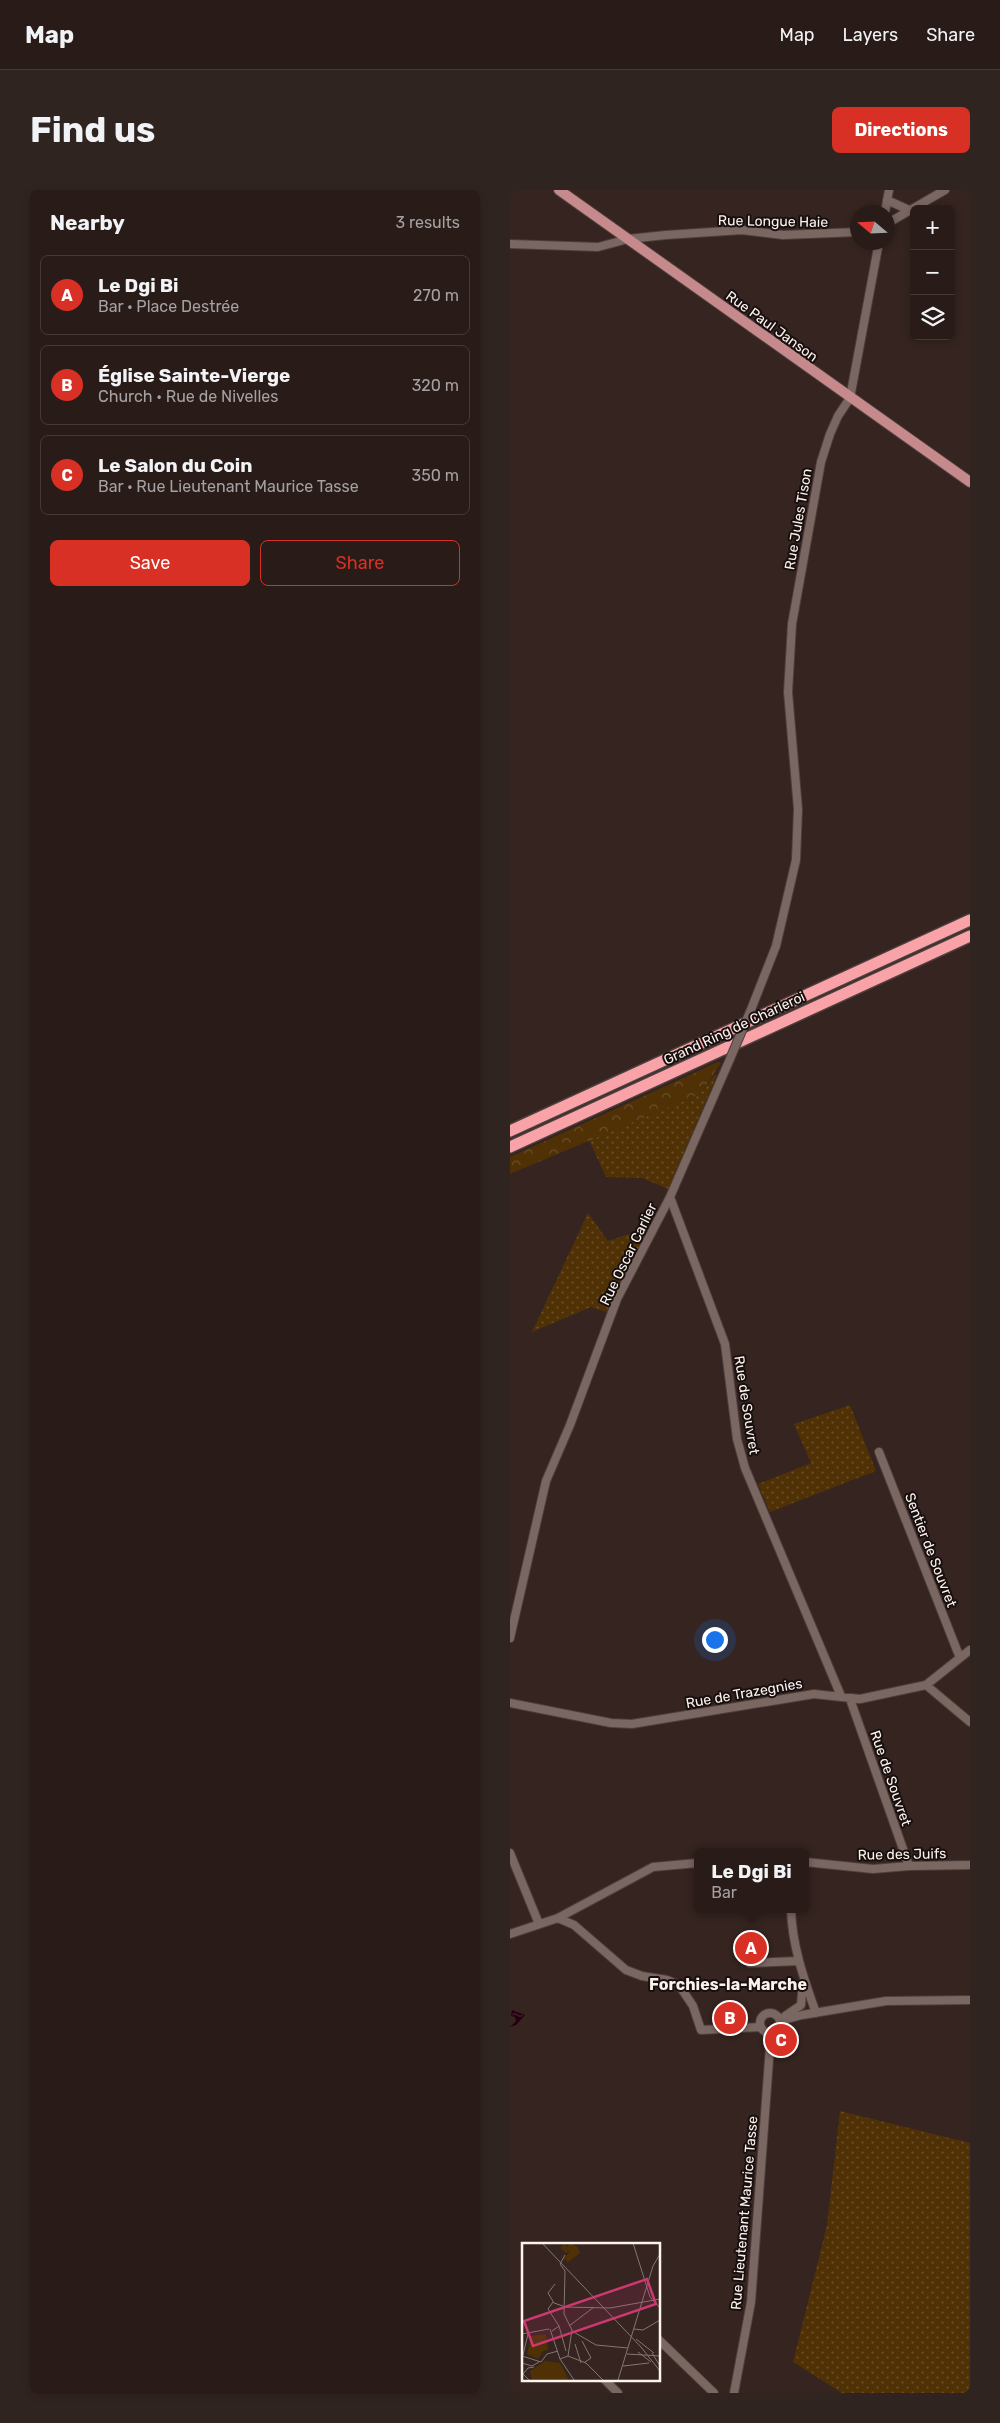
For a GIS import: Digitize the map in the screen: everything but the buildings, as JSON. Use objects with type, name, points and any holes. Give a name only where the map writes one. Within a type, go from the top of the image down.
[{"type":"highway","name":"Grand Ring de Charleroi","points":[[510,1131],[970,920]]},
{"type":"highway","name":"Grand Ring de Charleroi","points":[[510,1147],[970,936]]},
{"type":"main road","name":"Rue Paul Janson","points":[[559,190],[970,482]]},
{"type":"street","points":[[886,205],[889,190]]},
{"type":"street","points":[[895,219],[945,190]]},
{"type":"street","points":[[887,200],[909,210]]},
{"type":"street","name":"Rue Longue Haie","points":[[510,244],[598,247],[628,240],[742,230],[783,235],[850,232]]},
{"type":"street","name":"Rue Jules Tison","points":[[776,946],[796,860],[798,809],[788,692],[792,624],[821,462],[838,416],[850,398],[878,250]]},
{"type":"street","name":"Rue Oscar Carlier","points":[[510,1638],[546,1481],[570,1425],[617,1299],[670,1198],[752,1007],[776,946]]},
{"type":"street","name":"Rue de Souvret","points":[[670,1198],[725,1344],[737,1440],[745,1468],[841,1696]]},
{"type":"street","name":"Sentier de Souvret","points":[[878,1452],[960,1658]]},
{"type":"street","points":[[970,1650],[926,1686],[970,1722]]},
{"type":"street","name":"Rue de Trazegnies","points":[[510,1703],[611,1723],[632,1724],[814,1694],[841,1696],[850,1699],[926,1686]]},
{"type":"street","name":"Rue de Souvret","points":[[850,1699],[909,1866]]},
{"type":"street","points":[[510,1853],[539,1924]]},
{"type":"street","name":"Rue des Juifs","points":[[809,1862],[873,1869],[909,1866],[970,1865]]},
{"type":"street","points":[[510,1934],[558,1918],[653,1867],[694,1863]]},
{"type":"street","points":[[792,1913],[802,1975],[816,2012]]},
{"type":"street","points":[[558,1918],[574,1925],[626,1970],[642,1976],[667,1980],[679,1985],[688,1996],[701,2030],[761,2027],[771,2033],[780,2026],[779,2019],[774,2014],[766,2014],[761,2020],[761,2027]]},
{"type":"street","points":[[750,1963],[799,1961]]},
{"type":"street","points":[[779,2019],[801,2005],[802,1975]]},
{"type":"street","points":[[779,2019],[886,2001],[970,2000]]},
{"type":"street","name":"Rue Lieutenant Maurice Tasse","points":[[734,2393],[751,2302],[771,2033]]},
{"type":"street","points":[[660,2341],[714,2393]]},
{"type":"street","points":[[605,2380],[618,2393]]},
{"type":"green space","points":[[718,1062],[721,1063],[700,1094],[510,1174],[510,1157]]},
{"type":"green space","points":[[715,1074],[717,1075],[668,1189],[642,1178],[606,1177],[589,1140],[700,1094]]},
{"type":"green space","points":[[588,1213],[608,1241],[650,1227],[632,1259],[609,1313],[591,1307],[532,1332]]},
{"type":"green space","points":[[850,1405],[876,1471],[770,1512],[758,1484],[811,1463],[794,1424]]},
{"type":"green space","points":[[840,2111],[970,2143],[970,2393],[842,2393],[793,2362],[827,2225]]},
{"type":"water","points":[[512,2010],[525,2015],[516,2025],[510,2027],[516,2021],[515,2017],[511,2016]]},
{"type":"place","name":"Le Dgi Bi","points":[[751,1948]]},
{"type":"place","name":"Église Sainte-Vierge","points":[[730,2018]]},
{"type":"place","name":"Le Salon du Coin","points":[[781,2040]]},
{"type":"district","name":"Forchies-la-Marche","points":[[728,1984]]}]
